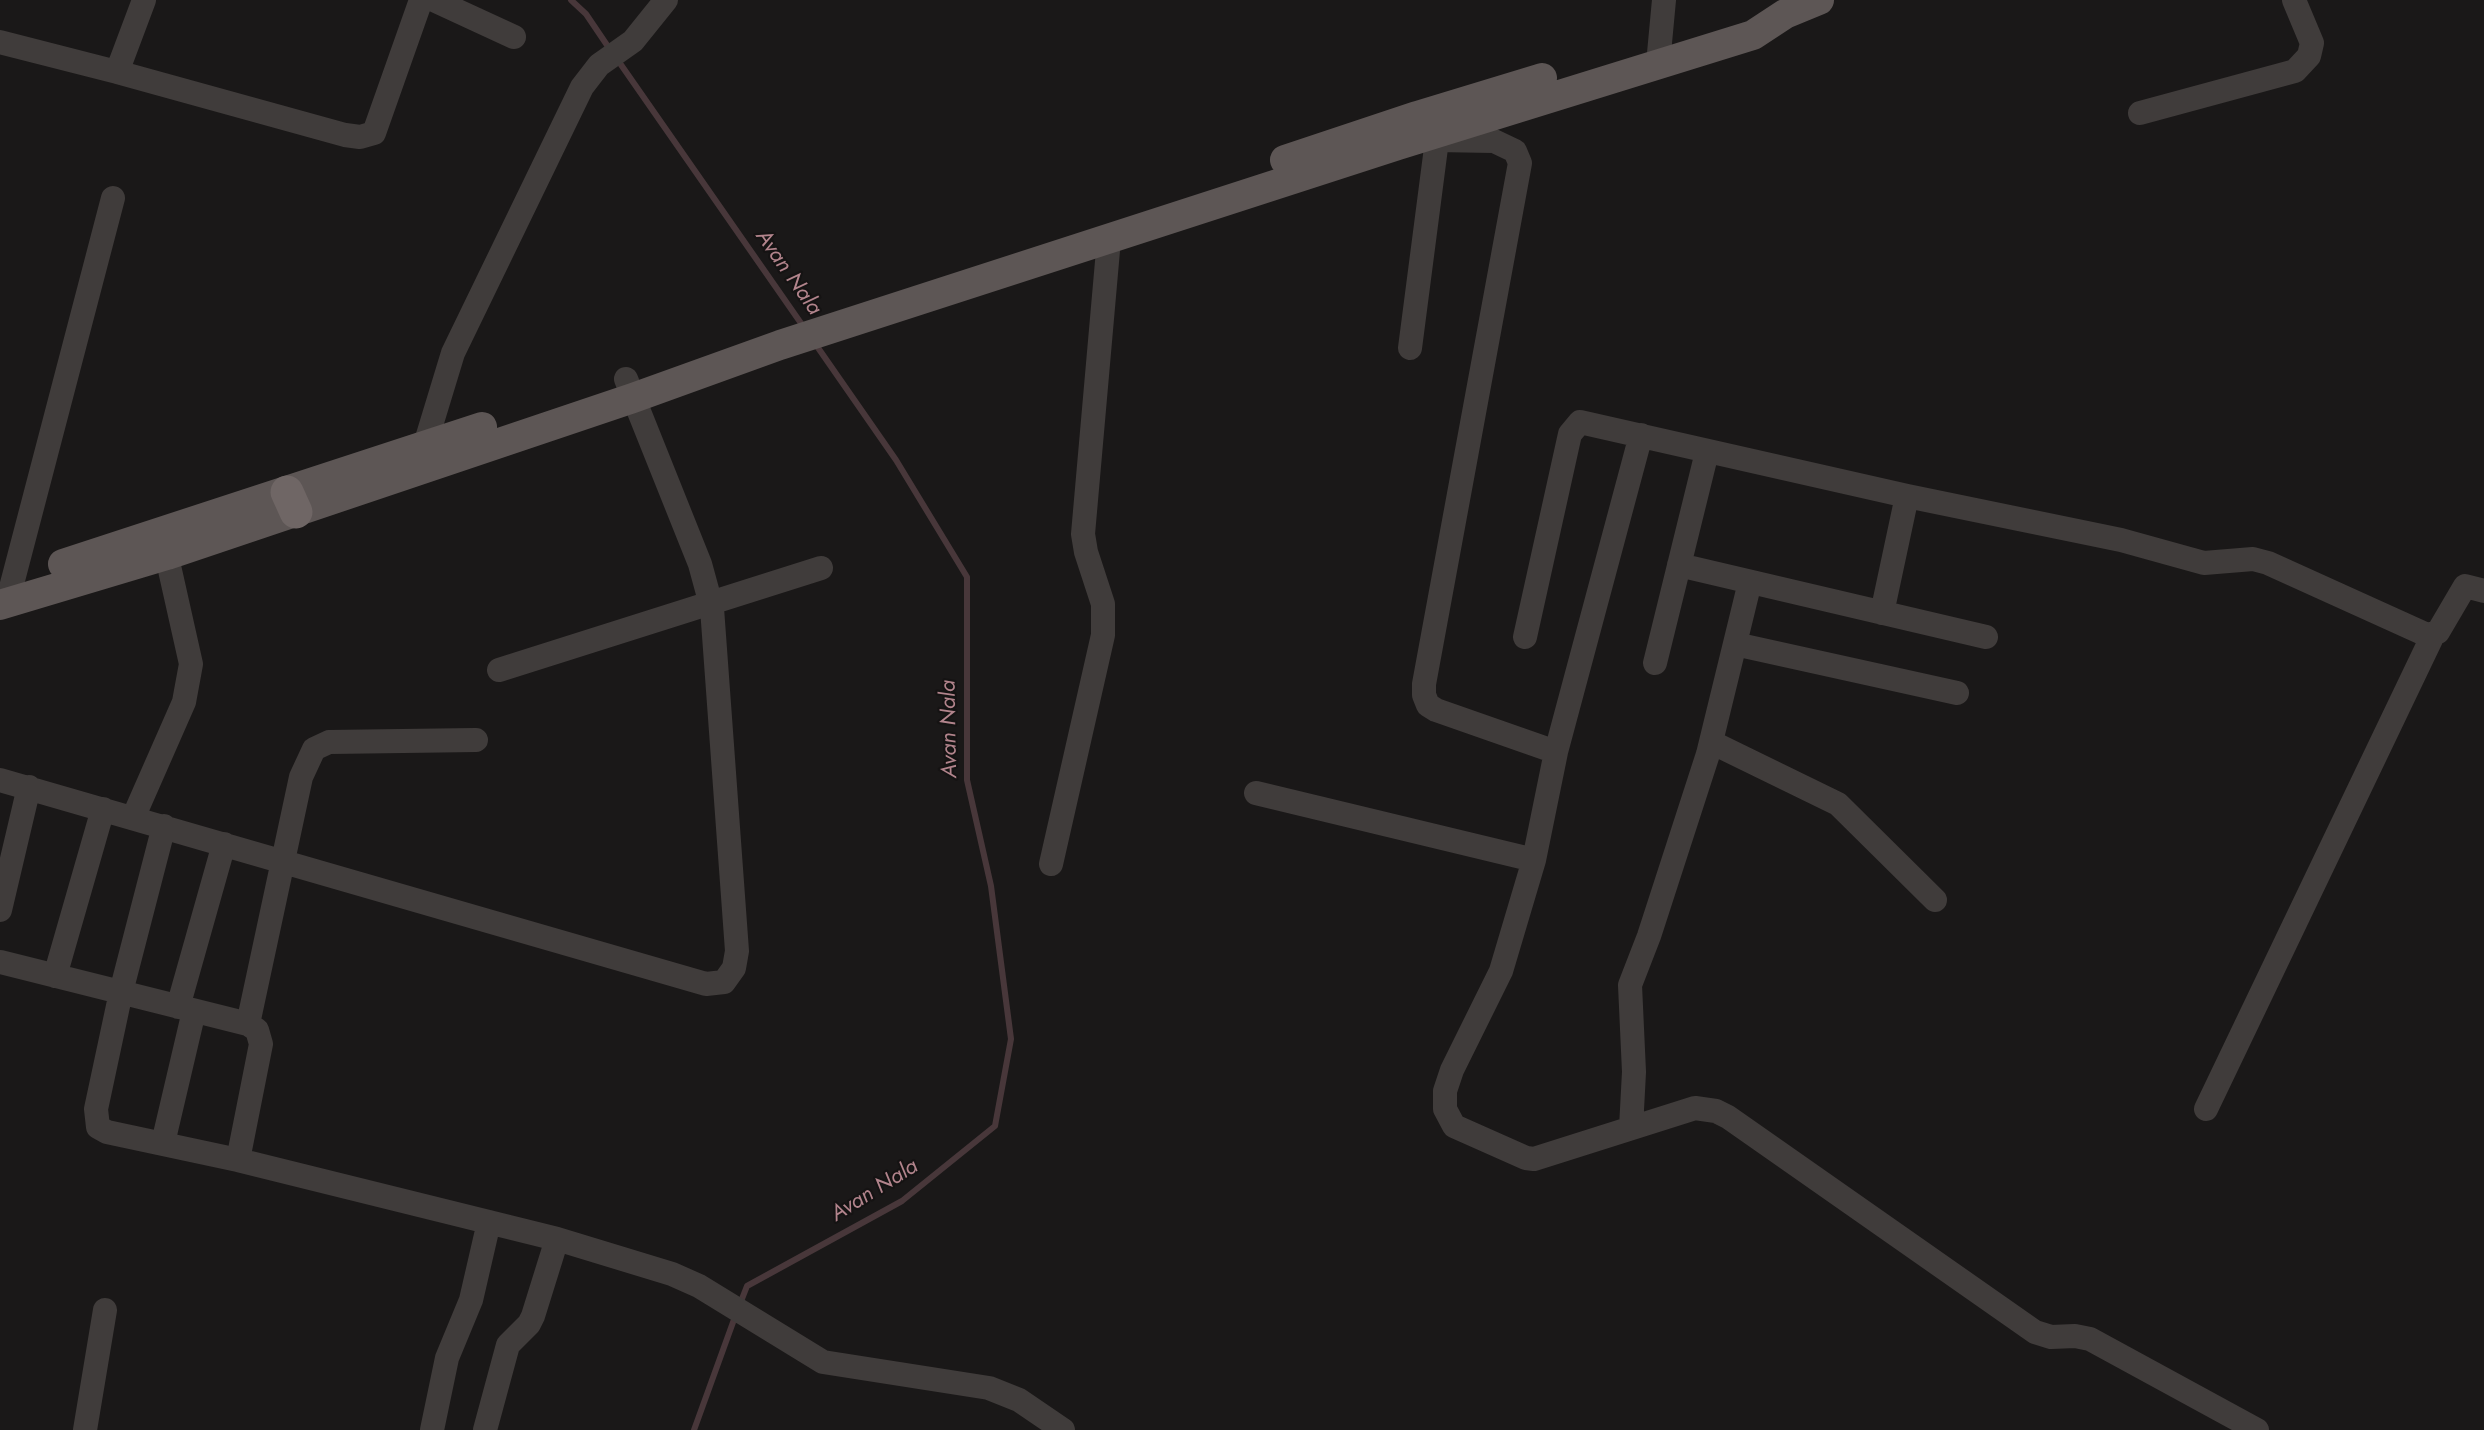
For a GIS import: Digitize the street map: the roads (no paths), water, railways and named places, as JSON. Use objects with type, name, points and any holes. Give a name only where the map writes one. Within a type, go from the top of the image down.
[{"type":"main road","points":[[874,307],[1109,239],[1659,53],[1741,17],[1785,14],[1820,0]]},
{"type":"main road","points":[[5,593],[165,544],[778,338],[1437,128]]},
{"type":"main road","points":[[291,502],[425,445],[629,389]]},
{"type":"street","points":[[117,72],[144,0]]},
{"type":"street","points":[[0,42],[345,135],[367,135],[374,133],[381,119],[421,0]]},
{"type":"street","points":[[434,0],[514,36]]},
{"type":"street","points":[[425,445],[453,353],[582,87],[599,65],[633,41],[666,0]]},
{"type":"street","points":[[1659,53],[1664,0]]},
{"type":"street","points":[[2140,113],[2295,71],[2304,64],[2312,43],[2294,0]]},
{"type":"street","points":[[1410,348],[1437,128],[1494,141],[1515,151],[1520,163],[1424,684],[1424,695],[1428,705],[1436,710],[1556,752]]},
{"type":"street","points":[[5,593],[77,346],[113,198]]},
{"type":"street","points":[[1052,864],[1103,635],[1103,604],[1086,552],[1083,534],[1109,239]]},
{"type":"street","points":[[0,780],[706,984],[724,982],[734,968],[737,951],[715,635],[710,602],[699,564],[629,389]]},
{"type":"street","points":[[1525,637],[1570,434],[1580,422],[1907,496],[2121,540],[2204,563],[2253,559],[2268,563],[2427,635],[2433,635]]},
{"type":"street","points":[[1641,435],[1556,752],[1534,860],[1501,971],[1452,1070],[1445,1091],[1445,1108],[1454,1126],[1464,1133],[1534,1159],[1695,1108],[1716,1111],[1738,1124],[2035,1332],[2051,1337],[2075,1336],[2090,1340],[2257,1430]]},
{"type":"street","points":[[1655,663],[1707,452]]},
{"type":"street","points":[[1882,613],[1907,496]]},
{"type":"street","points":[[133,818],[184,702],[190,672],[189,650],[165,544]]},
{"type":"street","points":[[1679,565],[1986,637]]},
{"type":"street","points":[[499,670],[821,568]]},
{"type":"street","points":[[1631,1128],[1634,1072],[1629,1006],[1630,985],[1649,936],[1711,742],[1750,582]]},
{"type":"street","points":[[2206,1109],[2433,635],[2465,586],[2484,591]]},
{"type":"street","points":[[1736,644],[1958,693]]},
{"type":"street","points":[[248,1024],[301,777],[314,750],[329,741],[476,740]]},
{"type":"street","points":[[1711,742],[1838,804],[1935,900]]},
{"type":"street","points":[[0,910],[29,787]]},
{"type":"street","points":[[1256,793],[1534,860]]},
{"type":"street","points":[[55,976],[103,809]]},
{"type":"street","points":[[164,826],[121,992],[95,1119],[98,1127],[107,1132],[237,1160],[557,1239],[685,1279],[823,1362],[989,1388],[1018,1400],[1063,1430]]},
{"type":"street","points":[[163,1143],[186,1009],[224,844]]},
{"type":"street","points":[[0,962],[248,1024],[257,1030],[261,1044],[237,1160]]},
{"type":"street","points":[[432,1430],[447,1358],[471,1300],[489,1222]]},
{"type":"street","points":[[485,1430],[508,1345],[529,1324],[533,1316],[557,1239]]},
{"type":"street","points":[[84,1430],[105,1310]]},
{"type":"waterway","name":"Avan Nala","points":[[571,0],[586,14],[611,51]]},
{"type":"waterway","name":"Avan Nala","points":[[617,59],[805,329]]},
{"type":"waterway","name":"Avan Nala","points":[[740,1304],[747,1286],[902,1201],[995,1126],[1011,1039],[991,886],[967,780],[967,577],[896,460],[814,342]]},
{"type":"waterway","name":"Avan Nala","points":[[694,1430],[736,1314]]}]
